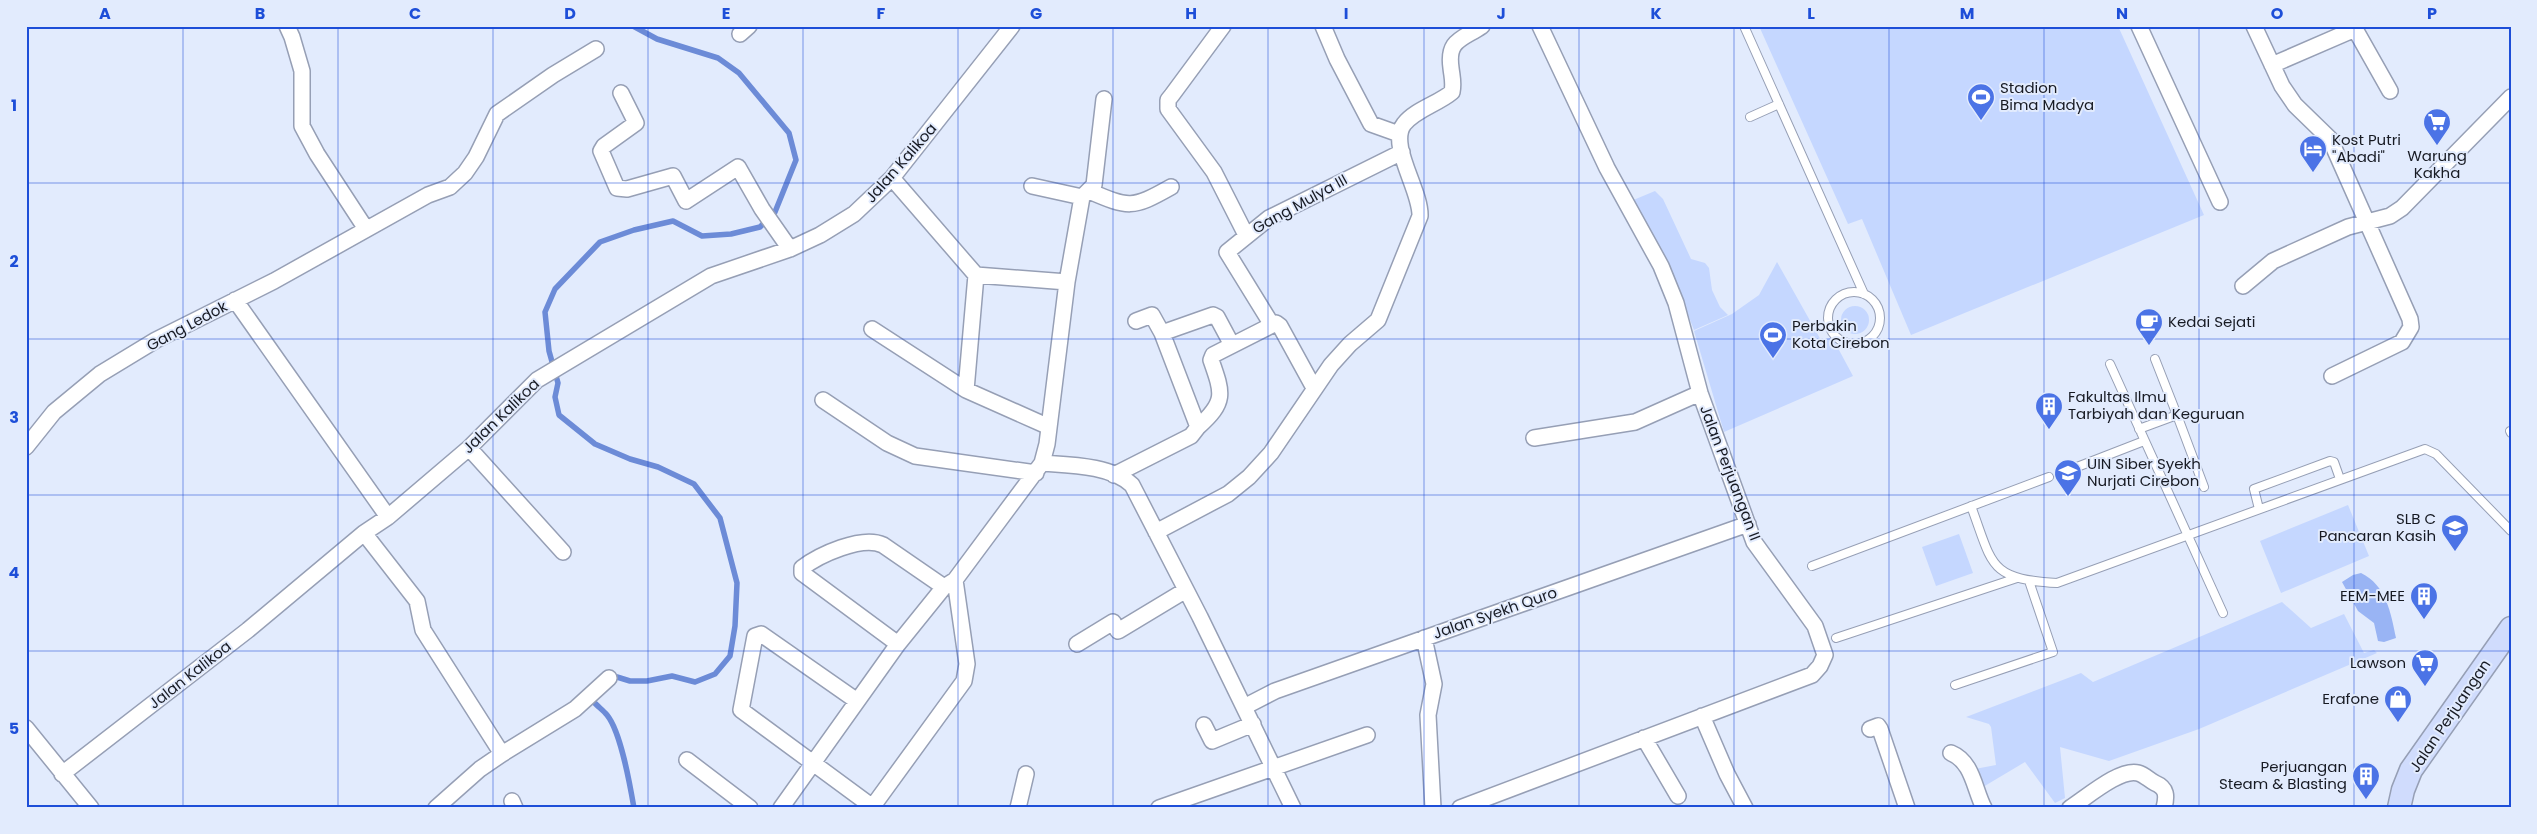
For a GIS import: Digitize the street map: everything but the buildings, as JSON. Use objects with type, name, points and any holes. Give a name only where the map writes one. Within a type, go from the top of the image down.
[{"type":"street","points":[[287,26],[302,71],[302,126],[316,154],[366,229]]},
{"type":"street","name":"Jalan Kalikoa","points":[[62,774],[248,630],[364,533],[388,517],[469,448],[537,380],[711,276],[790,249],[820,235],[854,214],[892,178],[1012,26]]},
{"type":"street","points":[[1223,26],[1168,100],[1168,109],[1214,172],[1246,235]]},
{"type":"street","points":[[1323,26],[1337,59],[1371,124],[1399,134]]},
{"type":"street","points":[[1156,532],[1228,494],[1249,477],[1271,453],[1314,388],[1350,344],[1378,320],[1420,216],[1421,204],[1402,152],[1399,134],[1412,116],[1452,92],[1453,84],[1449,54],[1451,47],[1482,26]]},
{"type":"street","name":"Jalan Perjuangan II","points":[[1460,808],[1812,675],[1824,657],[1815,626],[1754,542],[1700,394],[1676,303],[1661,266],[1607,168],[1540,26]]},
{"type":"street","points":[[2139,26],[2220,202]]},
{"type":"street","points":[[2254,26],[2282,86],[2296,105],[2333,145],[2410,318],[2411,327],[2402,342],[2332,376]]},
{"type":"street","points":[[2272,65],[2358,28],[2390,91]]},
{"type":"street","name":"Gang Ledok","points":[[26,447],[54,412],[100,374],[156,340],[235,300],[428,195],[450,186],[465,173],[476,157],[497,114],[553,75],[596,49]]},
{"type":"street","points":[[621,93],[636,123],[604,146],[601,151],[617,188],[627,189],[673,176],[686,201],[738,167],[762,209],[790,249]]},
{"type":"street","points":[[2243,286],[2273,261],[2348,227],[2390,216],[2402,208],[2511,97]]},
{"type":"street","points":[[781,808],[898,644],[949,584],[1039,468],[1047,444],[1047,426],[1067,282],[1085,194],[1094,184],[1104,99]]},
{"type":"street","name":"Gang Mulya III","points":[[1272,325],[1227,252],[1269,218],[1402,152]]},
{"type":"street","points":[[892,178],[976,275],[1067,282]]},
{"type":"street","points":[[1032,186],[1085,194],[1130,206],[1148,200],[1171,187]]},
{"type":"street","points":[[966,390],[976,275]]},
{"type":"street","points":[[235,300],[388,517]]},
{"type":"street","points":[[1162,333],[1213,315],[1217,317],[1232,345]]},
{"type":"street","points":[[1136,321],[1152,316],[1162,333],[1198,427]]},
{"type":"street","points":[[1114,475],[1191,436],[1214,413],[1220,400],[1221,389],[1211,360],[1213,355],[1276,323],[1280,326],[1314,388]]},
{"type":"street","points":[[872,329],[966,390],[1047,426]]},
{"type":"street","points":[[1534,438],[1635,422],[1700,394]]},
{"type":"street","points":[[823,400],[887,443],[915,456],[1039,468],[1090,467],[1114,475],[1132,485],[1294,808]]},
{"type":"street","points":[[469,448],[563,552]]},
{"type":"street","name":"Jalan Syekh Quro","points":[[1244,707],[1275,691],[1748,524]]},
{"type":"street","points":[[364,533],[417,601],[423,630],[502,754]]},
{"type":"street","points":[[858,701],[761,634],[755,636],[741,710],[812,764],[874,807],[964,681],[967,664],[949,584],[883,545],[874,542],[840,548],[802,568],[802,573],[898,644]]},
{"type":"street","points":[[1077,644],[1113,622],[1118,631],[1186,590]]},
{"type":"street","name":"Jalan Perjuangan","points":[[2399,808],[2403,790],[2411,770],[2511,628]]},
{"type":"street","points":[[1424,638],[1434,684],[1428,715],[1433,808]]},
{"type":"street","points":[[436,808],[480,769],[575,709],[610,678]]},
{"type":"street","points":[[1702,716],[1727,774],[1745,808]]},
{"type":"street","points":[[1204,725],[1212,741],[1252,724]]},
{"type":"street","points":[[1870,729],[1878,726],[1880,729],[1907,808]]},
{"type":"street","points":[[26,728],[91,808]]},
{"type":"street","points":[[1159,808],[1367,735]]},
{"type":"street","points":[[1644,738],[1678,796]]},
{"type":"street","points":[[1951,753],[1961,757],[1970,773],[1984,808]]},
{"type":"street","points":[[687,760],[750,808]]},
{"type":"street","points":[[2070,808],[2120,775],[2127,773],[2137,773],[2145,776],[2165,790],[2167,796],[2164,808]]},
{"type":"street","points":[[1018,808],[1026,774]]},
{"type":"lane","points":[[1744,26],[1864,294],[1878,308],[1880,318],[1878,328],[1873,337],[1864,343],[1854,345],[1844,343],[1836,337],[1830,328],[1828,318],[1830,309],[1836,300],[1844,294],[1854,292],[1864,294]]},
{"type":"lane","points":[[1750,117],[1779,104]]},
{"type":"lane","points":[[2155,359],[2204,487]]},
{"type":"lane","points":[[2110,364],[2224,613]]},
{"type":"lane","points":[[2139,429],[2177,415]]},
{"type":"lane","points":[[2077,467],[2144,441]]},
{"type":"lane","points":[[1971,506],[1991,562],[1999,570],[2017,578],[2030,581],[2057,583],[2425,449],[2430,450],[2511,530]]},
{"type":"lane","points":[[2259,509],[2253,492],[2254,489],[2330,461],[2334,462],[2340,479]]},
{"type":"lane","points":[[1812,566],[2049,477]]},
{"type":"lane","points":[[1836,638],[2017,578]]},
{"type":"lane","points":[[1955,685],[2053,652],[2030,581]]},
{"type":"shaded area","name":"Stadion Bima Madya","points":[[1759,26],[2118,26],[2204,215],[1911,335],[1862,219],[1848,224]]},
{"type":"shaded area","points":[[1655,191],[1663,199],[1691,259],[1705,263],[1709,268],[1712,290],[1720,307],[1728,315],[1694,330],[1666,264],[1631,201]]},
{"type":"shaded area","name":"Perbakin Kota Cirebon","points":[[1777,262],[1822,342],[1832,337],[1853,376],[1724,432],[1694,331],[1732,314],[1759,295]]},
{"type":"shaded area","points":[[1855,306],[1865,310],[1869,320],[1865,330],[1855,334],[1845,330],[1841,320],[1845,310]]},
{"type":"shaded area","points":[[2348,505],[2369,556],[2281,593],[2260,541]]},
{"type":"shaded area","points":[[1959,534],[1973,573],[1936,586],[1922,547]]},
{"type":"shaded area","points":[[2361,573],[2369,578],[2382,592],[2392,619],[2396,638],[2384,642],[2378,641],[2374,623],[2358,611],[2342,582],[2353,575]]},
{"type":"shaded area","points":[[2282,602],[2311,628],[2344,614],[2364,653],[2374,650],[2377,653],[2199,729],[2109,761],[2060,747],[2065,798],[2055,803],[2025,762],[1983,787],[1975,769],[1996,765],[1991,727],[1989,724],[1966,717],[2081,673],[2093,682]]},
{"type":"waterway","points":[[611,682],[617,677],[630,681],[647,681],[672,676],[695,682],[715,674],[730,656],[735,626],[737,583],[720,518],[694,484],[658,467],[630,459],[595,444],[559,415],[555,397],[558,383],[549,351],[545,312],[555,289],[600,242],[634,230],[673,221],[702,236],[731,234],[760,227],[775,212],[796,160],[789,133],[739,73],[718,58],[657,39],[633,26]]},
{"type":"waterway","points":[[594,696],[593,701],[607,715],[617,733],[634,808]]},
{"type":"place","name":"Stadion Bima Madya","points":[[1981,121]]},
{"type":"place","name":"Warung Kakha","points":[[2437,146]]},
{"type":"place","name":"Kost Putri \"Abadi\"","points":[[2313,173]]},
{"type":"place","name":"Kedai Sejati","points":[[2149,346]]},
{"type":"place","name":"Perbakin Kota Cirebon","points":[[1773,359]]},
{"type":"place","name":"Fakultas Ilmu Tarbiyah dan Keguruan","points":[[2049,430]]},
{"type":"place","name":"UIN Siber Syekh Nurjati Cirebon","points":[[2068,497]]},
{"type":"place","name":"SLB C Pancaran Kasih","points":[[2455,552]]},
{"type":"place","name":"EEM-MEE","points":[[2424,620]]},
{"type":"place","name":"Lawson","points":[[2425,687]]},
{"type":"place","name":"Erafone","points":[[2398,723]]},
{"type":"place","name":"Perjuangan Steam & Blasting","points":[[2366,800]]}]
